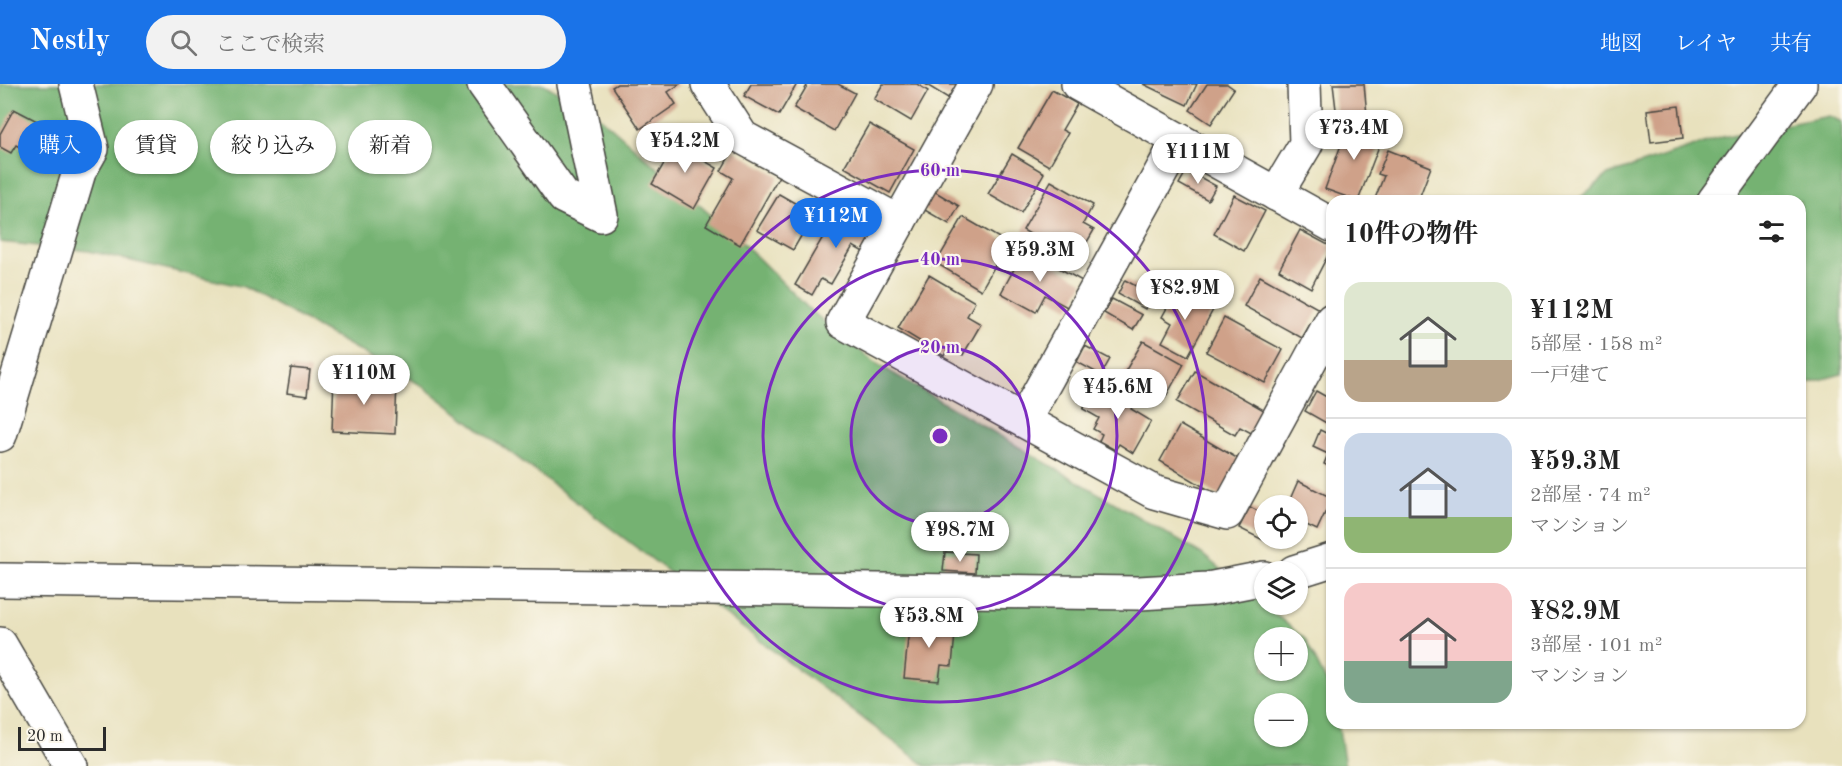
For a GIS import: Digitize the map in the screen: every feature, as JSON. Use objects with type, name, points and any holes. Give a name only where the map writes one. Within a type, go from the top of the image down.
[{"type":"street","points":[[0,435],[79,172],[92,149],[76,84]]},
{"type":"street","points":[[484,84],[564,197],[601,215],[574,84]]},
{"type":"street","points":[[708,84],[742,137],[899,222]]},
{"type":"street","points":[[976,84],[843,322],[1154,492],[1227,513],[1326,331]]},
{"type":"street","points":[[1078,84],[1326,222]]},
{"type":"street","points":[[1276,194],[1306,144],[1304,84]]},
{"type":"street","points":[[1718,195],[1800,84]]},
{"type":"street","points":[[1024,420],[1179,140]]},
{"type":"street","points":[[1308,568],[1326,562]]},
{"type":"street","points":[[0,580],[1139,593],[1208,589],[1254,580]]},
{"type":"street","points":[[0,644],[71,766]]},
{"type":"green space","points":[[0,84],[544,84],[602,119],[747,247],[810,310],[877,364],[1202,554],[1254,597],[1254,615],[1276,615],[1290,627],[1254,627],[1254,681],[1308,681],[1308,645],[1326,681],[1326,729],[1339,729],[1345,766],[926,766],[421,385],[244,287],[89,251],[0,242]]},
{"type":"green space","points":[[1829,116],[1842,122],[1842,374],[1806,383],[1806,195],[1583,195],[1608,175],[1722,137]]},
{"type":"building","points":[[617,84],[680,84],[668,92],[676,104],[640,129],[612,87]]},
{"type":"building","points":[[751,84],[797,84],[779,115],[744,96]]},
{"type":"building","points":[[808,84],[838,84],[855,93],[834,131],[794,108]]},
{"type":"building","points":[[883,84],[917,84],[928,91],[911,121],[874,99]]},
{"type":"building","points":[[925,84],[957,84],[948,98]]},
{"type":"building","points":[[1143,84],[1197,84],[1187,105]]},
{"type":"building","points":[[1207,84],[1227,84],[1234,89],[1211,124],[1190,110]]},
{"type":"building","points":[[1333,84],[1364,84],[1367,115],[1337,118]]},
{"type":"building","points":[[1052,90],[1077,104],[1062,130],[1068,133],[1049,166],[1018,148]]},
{"type":"building","points":[[1679,106],[1683,138],[1651,142],[1647,110]]},
{"type":"building","points":[[14,109],[35,120],[18,120],[18,146],[16,145],[11,153],[0,147],[0,134]]},
{"type":"building","points":[[1350,120],[1384,133],[1360,195],[1342,195],[1325,189]]},
{"type":"building","points":[[869,124],[914,149],[890,193],[844,167]]},
{"type":"building","points":[[680,136],[694,143],[689,152],[717,168],[694,209],[652,184]]},
{"type":"building","points":[[733,150],[779,176],[740,245],[706,225],[733,178],[721,171]]},
{"type":"building","points":[[1388,150],[1431,167],[1420,195],[1376,195],[1384,176],[1378,174]]},
{"type":"building","points":[[1012,154],[1044,173],[1021,213],[988,194]]},
{"type":"building","points":[[1187,170],[1216,186],[1208,200],[1179,184]]},
{"type":"building","points":[[1051,181],[1093,205],[1083,224],[1094,230],[1076,261],[1023,230]]},
{"type":"building","points":[[934,191],[959,206],[949,224],[923,209]]},
{"type":"building","points":[[779,194],[814,214],[793,250],[757,230]]},
{"type":"building","points":[[1234,195],[1265,211],[1244,251],[1214,234]]},
{"type":"building","points":[[841,206],[879,228],[865,253],[853,246],[831,284],[821,279],[812,295],[795,285]]},
{"type":"building","points":[[963,217],[1008,243],[981,290],[936,263]]},
{"type":"building","points":[[1300,230],[1326,244],[1326,259],[1311,288],[1279,270]]},
{"type":"building","points":[[1025,249],[1084,282],[1069,308],[1045,295],[1036,312],[1001,293]]},
{"type":"building","points":[[929,275],[975,302],[967,316],[981,324],[963,355],[949,347],[944,356],[898,328]]},
{"type":"building","points":[[1260,276],[1319,309],[1302,338],[1244,306]]},
{"type":"building","points":[[1125,280],[1152,295],[1145,309],[1118,294]]},
{"type":"building","points":[[1178,288],[1214,308],[1188,356],[1162,342],[1172,323],[1162,317]]},
{"type":"building","points":[[1112,299],[1142,315],[1133,330],[1104,313]]},
{"type":"building","points":[[1224,318],[1283,350],[1265,383],[1206,352]]},
{"type":"building","points":[[1143,341],[1184,364],[1165,398],[1123,375]]},
{"type":"building","points":[[1085,346],[1110,359],[1101,375],[1077,362]]},
{"type":"building","points":[[291,368],[310,370],[307,396],[287,393]]},
{"type":"building","points":[[1195,371],[1269,413],[1257,436],[1240,427],[1235,435],[1177,402]]},
{"type":"building","points":[[334,377],[397,382],[395,434],[332,431]]},
{"type":"building","points":[[1117,388],[1136,399],[1131,409],[1151,421],[1133,453],[1119,444],[1115,450],[1099,441],[1102,434],[1093,429],[1099,418],[1083,409],[1093,392],[1110,402]]},
{"type":"building","points":[[1316,391],[1326,397],[1326,423],[1305,411]]},
{"type":"building","points":[[1180,425],[1242,461],[1221,497],[1160,461]]},
{"type":"building","points":[[1320,430],[1326,433],[1326,453],[1313,447]]},
{"type":"building","points":[[1298,481],[1326,495],[1326,511],[1317,530],[1308,526],[1308,495],[1292,495]]},
{"type":"building","points":[[1250,507],[1254,509],[1254,536],[1239,528]]},
{"type":"building","points":[[945,552],[976,554],[975,573],[943,571]]},
{"type":"building","points":[[910,618],[956,623],[952,666],[941,665],[939,681],[904,678]]}]
